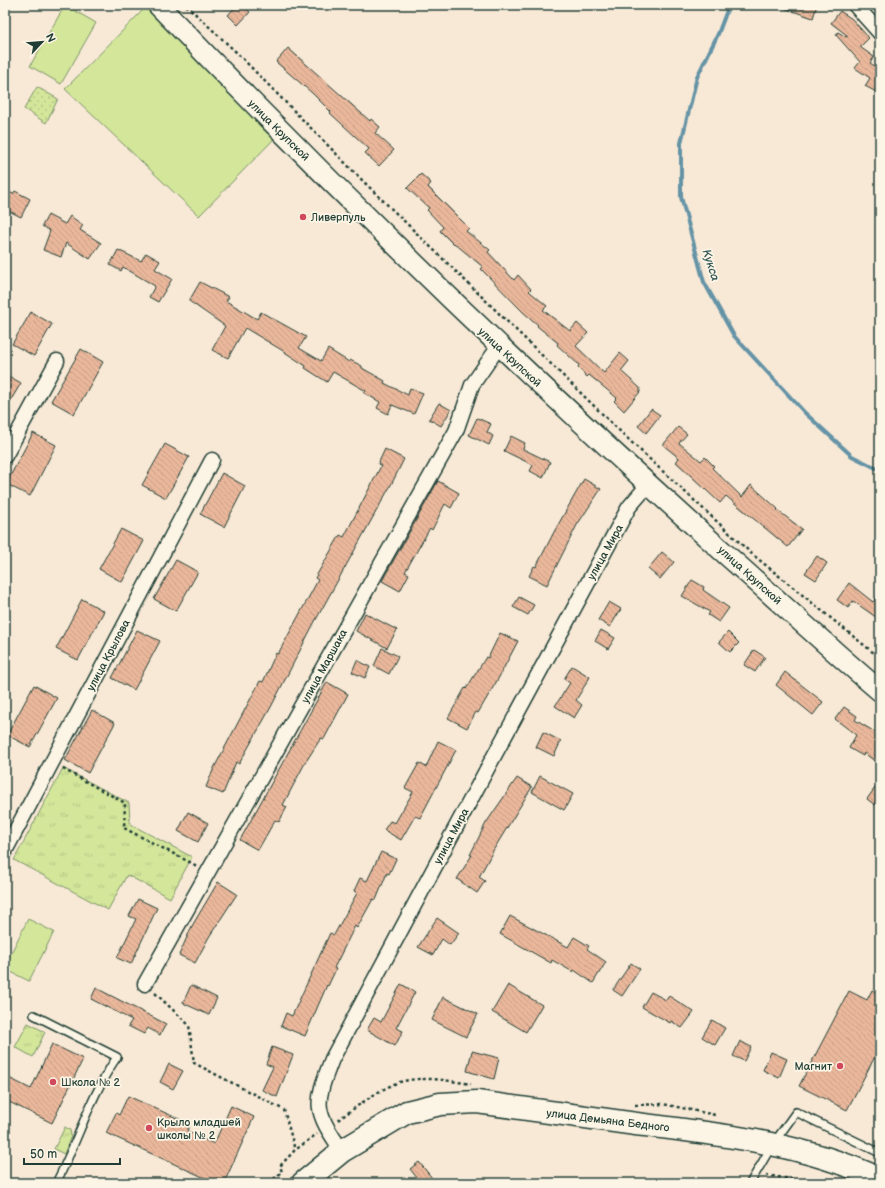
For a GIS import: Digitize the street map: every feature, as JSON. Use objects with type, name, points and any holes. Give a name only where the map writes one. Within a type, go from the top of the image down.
[{"type":"main road","name":"улица Демьяна Бедного","points":[[342,1151],[407,1112],[440,1104],[477,1102],[729,1135],[803,1150],[864,1171],[880,1179]]},
{"type":"main road","points":[[303,1183],[342,1151]]},
{"type":"street","name":"улица Крупской","points":[[158,5],[280,132],[499,346],[648,485],[880,691]]},
{"type":"street","points":[[855,5],[880,33]]},
{"type":"street","name":"улица Маршака","points":[[146,984],[456,431],[472,385],[499,346]]},
{"type":"street","points":[[5,456],[57,361]]},
{"type":"street","name":"улица Крылова","points":[[5,851],[212,460]]},
{"type":"street","name":"улица Мира","points":[[342,1151],[326,1128],[319,1110],[320,1090],[332,1059],[497,749],[629,507],[648,485]]},
{"type":"lane","points":[[34,1015],[117,1057],[103,1077],[94,1095],[67,1162],[56,1183]]},
{"type":"lane","points":[[750,1183],[773,1144],[796,1112],[880,1153]]},
{"type":"path","points":[[186,5],[236,52],[528,344],[628,439],[752,554],[880,658]]},
{"type":"path","points":[[52,762],[126,803],[124,828],[208,872]]},
{"type":"path","points":[[146,984],[189,1025],[194,1064],[284,1110],[295,1150]]},
{"type":"path","points":[[756,1173],[812,1183]]},
{"type":"green space","points":[[65,5],[96,23],[61,84],[30,66]]},
{"type":"green space","points":[[147,6],[274,139],[199,216],[65,89]]},
{"type":"green space","points":[[37,87],[58,99],[46,123],[24,109]]},
{"type":"green space","points":[[63,768],[129,803],[130,824],[192,857],[170,898],[127,875],[108,910],[14,860]]},
{"type":"green space","points":[[28,919],[54,932],[29,981],[5,969],[5,965]]},
{"type":"green space","points":[[28,1023],[45,1032],[33,1057],[15,1047]]},
{"type":"green space","points":[[65,1127],[70,1130],[71,1136],[64,1154],[54,1149]]},
{"type":"building","points":[[237,5],[242,5],[250,12],[238,25],[228,15]]},
{"type":"building","points":[[782,5],[817,5],[813,18],[781,7]]},
{"type":"building","points":[[840,11],[852,19],[869,38],[860,47],[874,57],[870,63],[876,67],[880,59],[880,94],[865,86],[870,78],[855,68],[860,62],[836,35],[838,32],[846,37],[848,36],[831,23]]},
{"type":"building","points":[[288,48],[370,121],[371,119],[380,127],[375,133],[394,150],[379,166],[365,153],[369,149],[330,113],[331,112],[312,93],[276,62]]},
{"type":"building","points":[[421,174],[431,183],[428,187],[469,228],[466,231],[490,250],[488,252],[514,280],[518,275],[531,289],[529,291],[547,306],[543,310],[570,331],[577,323],[588,333],[576,346],[604,373],[620,353],[629,361],[621,371],[640,388],[640,392],[624,411],[614,401],[617,398],[589,375],[587,377],[578,367],[579,365],[557,345],[558,343],[537,326],[538,325],[523,312],[481,269],[483,267],[454,243],[453,244],[440,231],[443,227],[427,210],[429,208],[407,188]]},
{"type":"building","points":[[5,190],[13,194],[15,191],[30,199],[21,217],[5,209]]},
{"type":"building","points":[[48,215],[65,224],[70,216],[83,225],[80,230],[101,243],[90,259],[66,243],[61,257],[43,250],[50,231],[42,226]]},
{"type":"building","points":[[118,250],[141,261],[146,253],[160,261],[155,269],[172,279],[158,302],[149,297],[155,286],[123,267],[121,271],[110,265]]},
{"type":"building","points":[[200,282],[229,297],[226,301],[257,319],[261,312],[306,337],[299,348],[321,361],[328,349],[349,362],[350,360],[362,366],[362,368],[385,381],[384,383],[408,395],[410,388],[423,393],[414,414],[392,405],[388,414],[377,408],[380,402],[364,393],[366,391],[333,372],[327,382],[305,368],[306,366],[245,328],[228,358],[212,350],[225,326],[189,301]]},
{"type":"building","points":[[31,312],[52,324],[34,356],[12,344]]},
{"type":"building","points":[[81,349],[103,362],[74,414],[51,401]]},
{"type":"building","points":[[5,374],[21,383],[5,410]]},
{"type":"building","points":[[439,403],[451,410],[441,426],[429,419]]},
{"type":"building","points":[[651,409],[660,415],[646,433],[638,426]]},
{"type":"building","points":[[477,418],[491,424],[487,432],[493,436],[489,445],[469,435]]},
{"type":"building","points":[[678,427],[687,434],[679,443],[701,461],[705,457],[714,466],[712,468],[742,497],[751,485],[778,509],[777,510],[802,529],[788,547],[726,496],[720,503],[676,462],[679,458],[663,445]]},
{"type":"building","points":[[33,433],[56,445],[30,496],[6,484]]},
{"type":"building","points":[[511,436],[525,443],[523,449],[550,462],[543,478],[530,471],[533,465],[504,451]]},
{"type":"building","points":[[165,444],[189,457],[166,498],[142,485]]},
{"type":"building","points":[[385,449],[404,459],[392,483],[313,625],[271,707],[239,764],[236,762],[223,794],[206,787],[214,768],[260,681],[263,682],[276,653],[278,654],[318,580],[315,578],[340,535],[344,537],[381,466],[378,464]]},
{"type":"building","points":[[222,473],[245,486],[224,527],[200,514]]},
{"type":"building","points":[[584,479],[601,489],[577,525],[547,585],[529,576],[534,566],[536,567]]},
{"type":"building","points":[[438,481],[459,493],[451,508],[445,504],[432,530],[430,528],[405,572],[409,574],[400,591],[382,581]]},
{"type":"building","points":[[121,529],[144,541],[122,582],[99,569]]},
{"type":"building","points":[[662,552],[674,562],[660,579],[648,569]]},
{"type":"building","points":[[817,556],[827,563],[816,580],[805,573]]},
{"type":"building","points":[[176,560],[198,572],[176,611],[154,599]]},
{"type":"building","points":[[692,580],[704,587],[703,590],[729,608],[719,622],[708,615],[710,612],[682,596]]},
{"type":"building","points":[[849,583],[873,602],[880,592],[880,620],[853,601],[848,608],[837,600]]},
{"type":"building","points":[[519,597],[534,605],[528,615],[513,607]]},
{"type":"building","points":[[82,599],[104,611],[78,660],[56,649]]},
{"type":"building","points":[[609,602],[621,609],[610,627],[598,620]]},
{"type":"building","points":[[365,613],[397,630],[387,648],[356,631]]},
{"type":"building","points":[[137,630],[160,641],[134,690],[112,678]]},
{"type":"building","points":[[601,630],[615,638],[608,649],[595,641]]},
{"type":"building","points":[[728,632],[739,643],[730,652],[719,642]]},
{"type":"building","points":[[500,633],[518,641],[498,679],[478,713],[476,712],[467,728],[448,718],[465,688],[466,689],[486,657],[488,658]]},
{"type":"building","points":[[382,648],[398,656],[389,674],[374,666]]},
{"type":"building","points":[[754,650],[765,657],[755,672],[744,665]]},
{"type":"building","points":[[357,660],[370,667],[365,678],[352,672]]},
{"type":"building","points":[[572,666],[590,677],[576,700],[582,705],[574,718],[555,706],[570,683],[564,679]]},
{"type":"building","points":[[785,672],[823,702],[813,715],[776,685]]},
{"type":"building","points":[[327,682],[348,694],[324,739],[321,738],[305,763],[283,805],[287,807],[279,822],[275,820],[258,850],[240,840]]},
{"type":"building","points":[[34,685],[57,698],[30,747],[7,735]]},
{"type":"building","points":[[844,707],[857,716],[855,720],[880,735],[880,765],[864,753],[863,756],[849,748],[856,735],[835,719]]},
{"type":"building","points":[[92,710],[115,723],[88,773],[65,760]]},
{"type":"building","points":[[543,732],[561,741],[554,756],[536,747]]},
{"type":"building","points":[[438,741],[456,750],[420,818],[415,816],[401,840],[384,830],[390,821],[395,823],[413,792],[405,788],[419,763],[426,767]]},
{"type":"building","points":[[540,776],[573,794],[564,810],[532,792]]},
{"type":"building","points":[[517,778],[532,787],[494,849],[479,877],[485,881],[477,893],[457,879],[472,855],[470,855],[486,823]]},
{"type":"building","points":[[880,781],[880,798],[875,805],[867,799]]},
{"type":"building","points":[[188,812],[208,823],[198,842],[178,831]]},
{"type":"building","points":[[381,852],[396,859],[389,874],[387,873],[376,900],[373,899],[357,928],[355,926],[334,968],[336,969],[328,986],[327,985],[305,1036],[281,1026],[286,1013],[292,1016],[330,933],[334,935],[357,893],[354,891],[360,878],[367,881]]},
{"type":"building","points":[[218,882],[237,894],[209,937],[195,963],[179,955],[192,926]]},
{"type":"building","points":[[138,899],[157,908],[131,964],[117,958],[136,919],[129,916]]},
{"type":"building","points":[[510,916],[568,947],[574,937],[589,946],[587,949],[606,962],[593,983],[574,970],[573,972],[552,960],[551,963],[500,934]]},
{"type":"building","points":[[437,918],[459,933],[450,945],[442,939],[433,955],[418,947]]},
{"type":"building","points":[[631,963],[640,969],[622,996],[613,990]]},
{"type":"building","points":[[401,984],[415,992],[396,1028],[403,1031],[395,1046],[367,1030],[374,1018],[381,1022]]},
{"type":"building","points":[[191,985],[217,998],[209,1015],[183,1003]]},
{"type":"building","points":[[508,985],[542,1005],[526,1032],[492,1012]]},
{"type":"building","points":[[96,988],[166,1024],[160,1035],[148,1028],[144,1034],[128,1026],[132,1020],[91,999]]},
{"type":"building","name":"Магнит","points":[[872,990],[880,994],[880,1047],[847,1110],[799,1086],[849,991],[867,1000]]},
{"type":"building","points":[[651,992],[666,1000],[669,996],[694,1012],[682,1028],[642,1007]]},
{"type":"building","points":[[443,997],[478,1014],[466,1037],[432,1020]]},
{"type":"building","points":[[712,1020],[725,1028],[715,1045],[702,1037]]},
{"type":"building","points":[[740,1041],[751,1047],[744,1061],[733,1056]]},
{"type":"building","name":"Школа № 2","points":[[52,1044],[83,1059],[52,1123],[5,1100],[5,1076],[31,1089]]},
{"type":"building","points":[[272,1047],[293,1055],[277,1097],[262,1090],[273,1067],[266,1064]]},
{"type":"building","points":[[472,1051],[499,1058],[494,1079],[467,1071]]},
{"type":"building","points":[[771,1052],[787,1059],[779,1078],[763,1070]]},
{"type":"building","points":[[169,1064],[183,1071],[173,1089],[160,1082]]},
{"type":"building","points":[[128,1096],[190,1124],[187,1131],[214,1144],[231,1106],[254,1117],[224,1183],[216,1183],[106,1133],[116,1113],[119,1115]]},
{"type":"building","points":[[419,1162],[436,1183],[421,1183],[410,1169]]},
{"type":"waterway","name":"Кукса","points":[[729,5],[718,34],[697,77],[681,143],[681,197],[704,282],[734,336],[805,413],[852,456],[880,470]]},
{"type":"place","name":"Ливерпуль","points":[[303,217]]},
{"type":"place","name":"Магнит","points":[[840,1066]]},
{"type":"place","name":"Школа № 2","points":[[53,1082]]},
{"type":"place","name":"Крыло младшей школы № 2","points":[[149,1128]]}]
